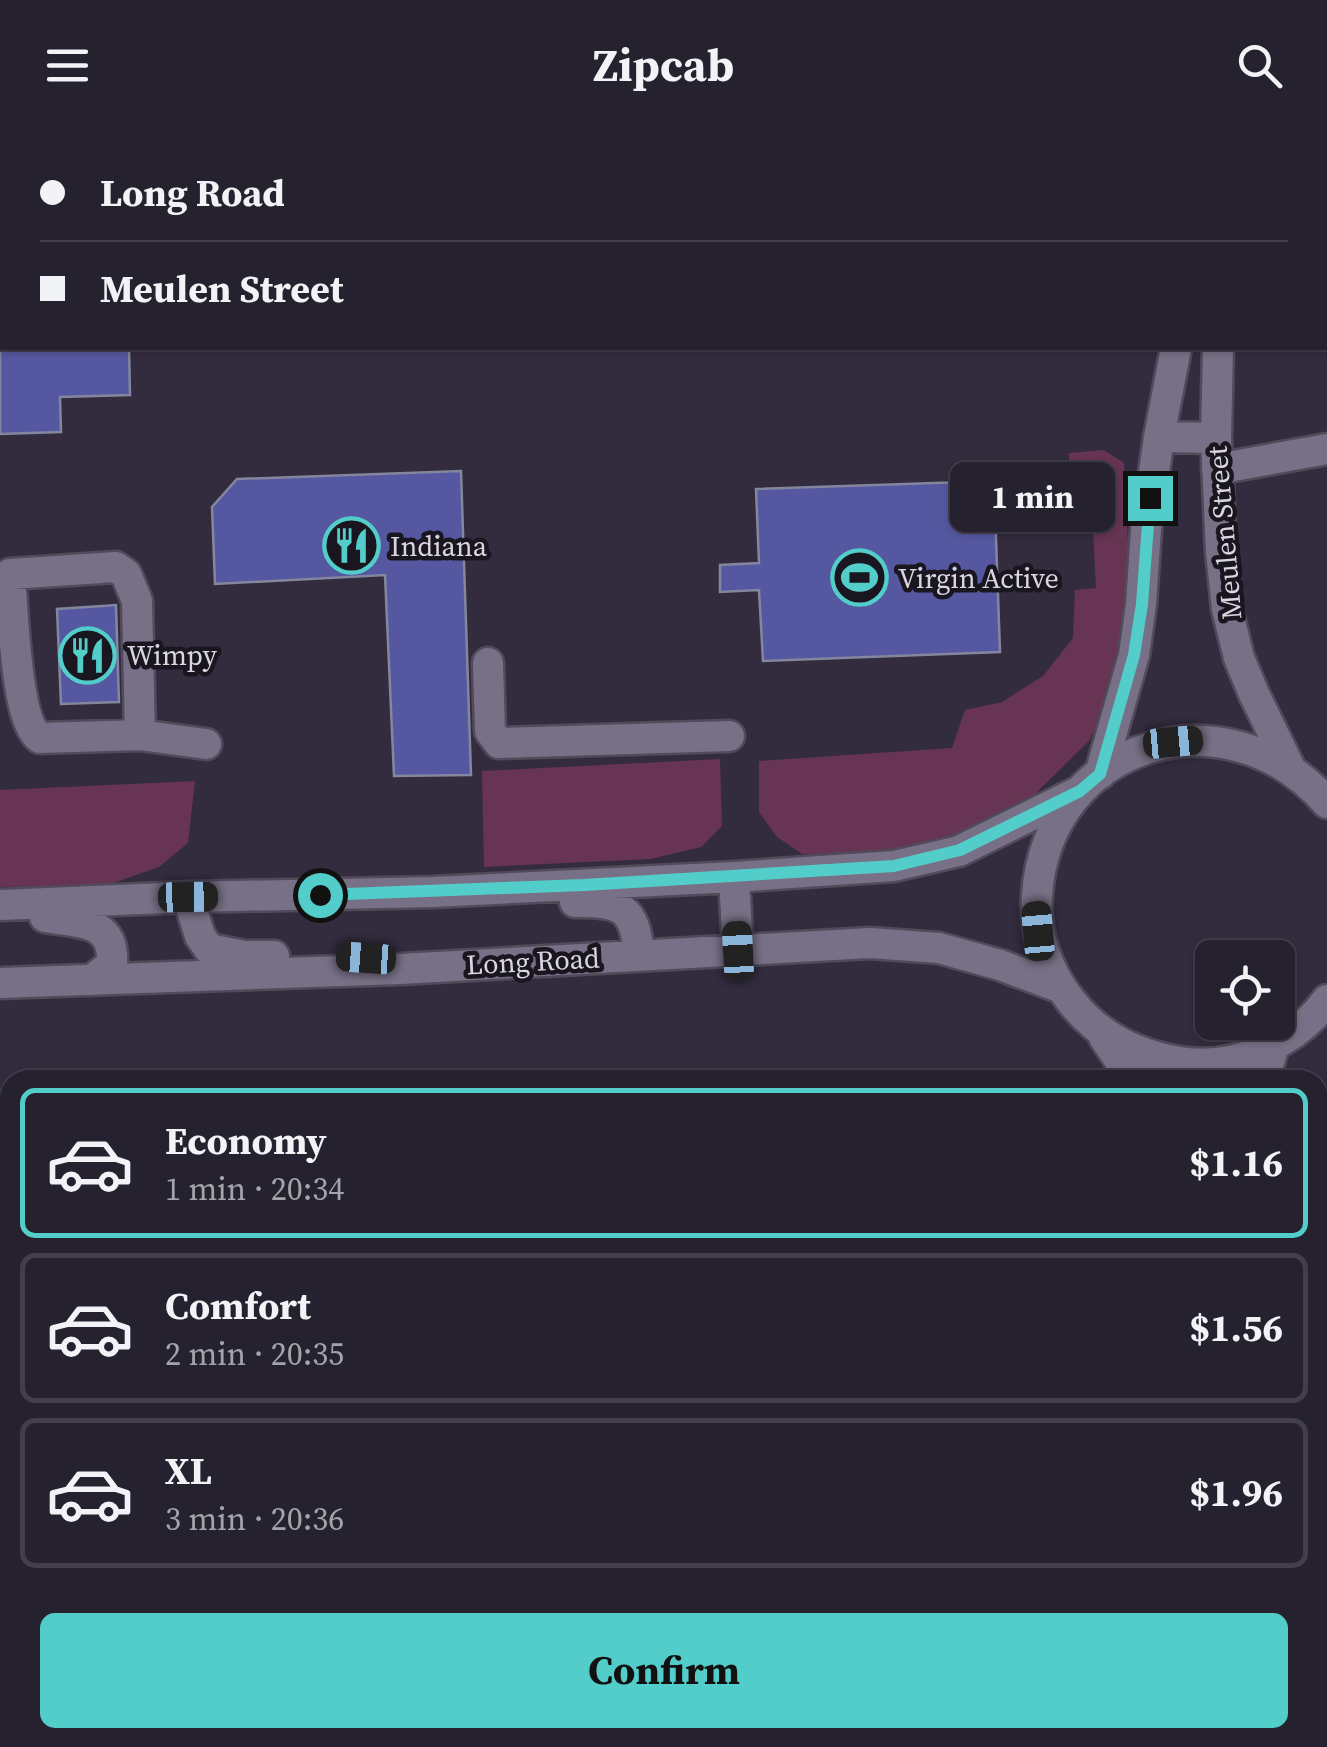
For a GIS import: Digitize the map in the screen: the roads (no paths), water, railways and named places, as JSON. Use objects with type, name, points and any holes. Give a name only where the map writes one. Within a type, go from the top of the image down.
[{"type":"street","points":[[1176,350],[1146,528],[1142,604],[1134,655],[1090,782],[1061,816],[1050,837],[1038,873],[1038,931],[1046,959],[1081,1014],[1100,1031],[1156,1058],[1188,1064],[1248,1056],[1300,1028],[1327,1000]]},
{"type":"street","name":"Meulen Street","points":[[1218,350],[1216,438],[1226,608],[1246,676],[1290,768]]},
{"type":"street","points":[[1159,436],[1216,438]]},
{"type":"street","points":[[1217,469],[1327,449]]},
{"type":"street","points":[[140,735],[137,601],[126,574],[116,567],[5,571],[22,707],[33,734],[40,738],[140,735],[206,744]]},
{"type":"street","points":[[488,663],[490,731],[499,743],[729,736]]},
{"type":"street","points":[[0,908],[188,897],[433,892],[894,866],[960,850],[1090,782],[1121,760],[1149,748],[1194,740],[1226,742],[1260,752],[1310,783],[1327,803]]},
{"type":"street","points":[[734,877],[738,951]]},
{"type":"street","points":[[433,892],[476,901],[613,904],[630,916],[638,955]]},
{"type":"street","points":[[188,897],[200,936],[209,949],[244,956],[366,958],[400,969]]},
{"type":"street","points":[[0,908],[86,924],[106,933],[113,948],[112,964],[92,980]]},
{"type":"street","name":"Long Road","points":[[0,983],[400,969],[870,943],[939,948],[1060,986]]},
{"type":"street","points":[[1100,1031],[1125,1070]]},
{"type":"street","points":[[1267,1070],[1274,1045]]},
{"type":"place","name":"Indiana","points":[[351,546]]},
{"type":"place","name":"Virgin Active","points":[[859,578]]},
{"type":"place","name":"Wimpy","points":[[88,655]]}]
